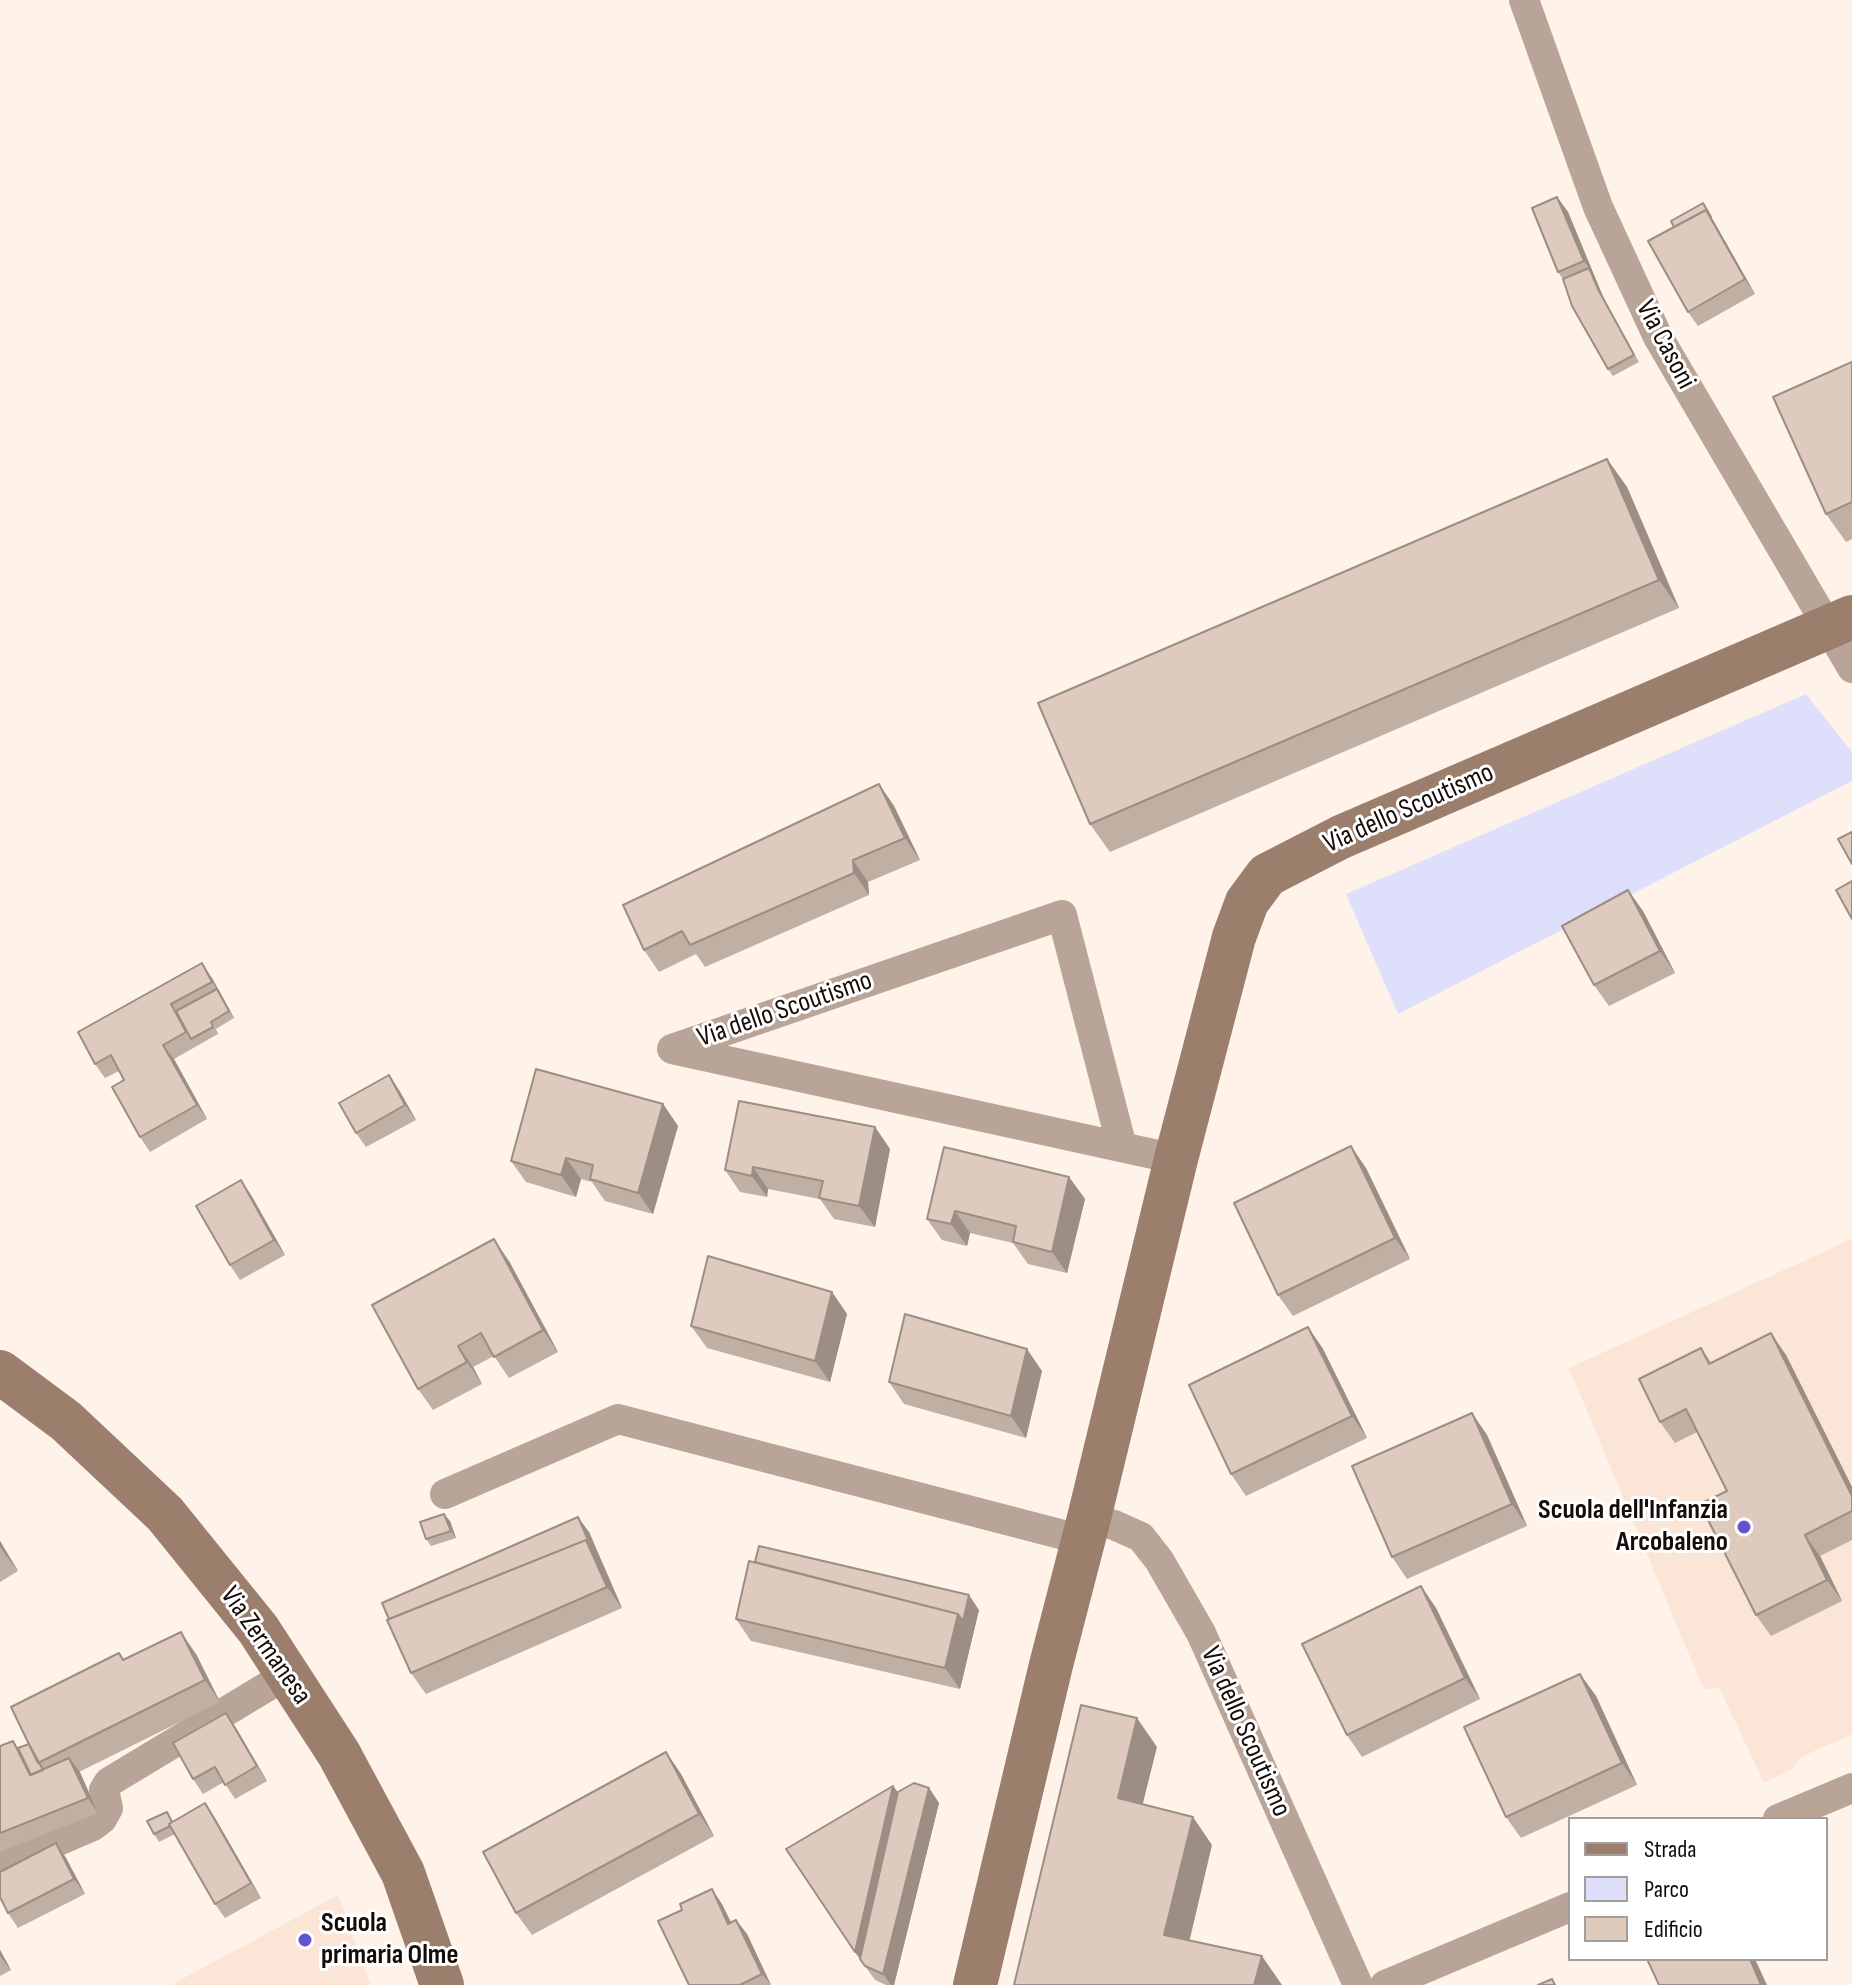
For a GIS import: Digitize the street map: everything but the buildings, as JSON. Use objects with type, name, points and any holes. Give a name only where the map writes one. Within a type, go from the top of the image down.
[{"type":"street","name":"Via Casoni","points":[[1524,0],[1598,207],[1658,337],[1840,622],[1852,668]]},
{"type":"street","name":"Via dello Scoutismo","points":[[975,1985],[1176,1159],[1234,937],[1247,902],[1267,875],[1341,837],[1840,622]]},
{"type":"street","name":"Via dello Scoutismo","points":[[1122,1147],[1062,915],[672,1049],[1176,1159]]},
{"type":"street","name":"Via Zermanesa","points":[[0,1372],[66,1421],[165,1514],[258,1629],[339,1754],[403,1873],[442,1985]]},
{"type":"street","name":"Via dello Scoutismo","points":[[445,1494],[618,1419],[1086,1529],[1114,1525],[1141,1537],[1159,1560],[1201,1633],[1358,1985]]},
{"type":"street","points":[[0,1866],[93,1826],[102,1819],[108,1808],[104,1790],[109,1782],[288,1674]]},
{"type":"street","points":[[1783,1817],[1852,1788]]},
{"type":"street","points":[[1385,1985],[1568,1908]]},
{"type":"shaded area","name":"Scuola dell'Infanzia Arcobaleno","points":[[1852,1239],[1852,1734],[1801,1757],[1794,1768],[1764,1783],[1719,1687],[1704,1690],[1569,1368]]},
{"type":"shaded area","name":"Scuola primaria Olme","points":[[338,1895],[371,1985],[171,1985]]},
{"type":"green space","points":[[1806,694],[1852,752],[1852,781],[1398,1014],[1346,894]]},
{"type":"place","name":"Scuola dell'Infanzia Arcobaleno","points":[[1744,1527]]},
{"type":"place","name":"Scuola primaria Olme","points":[[305,1940]]}]
